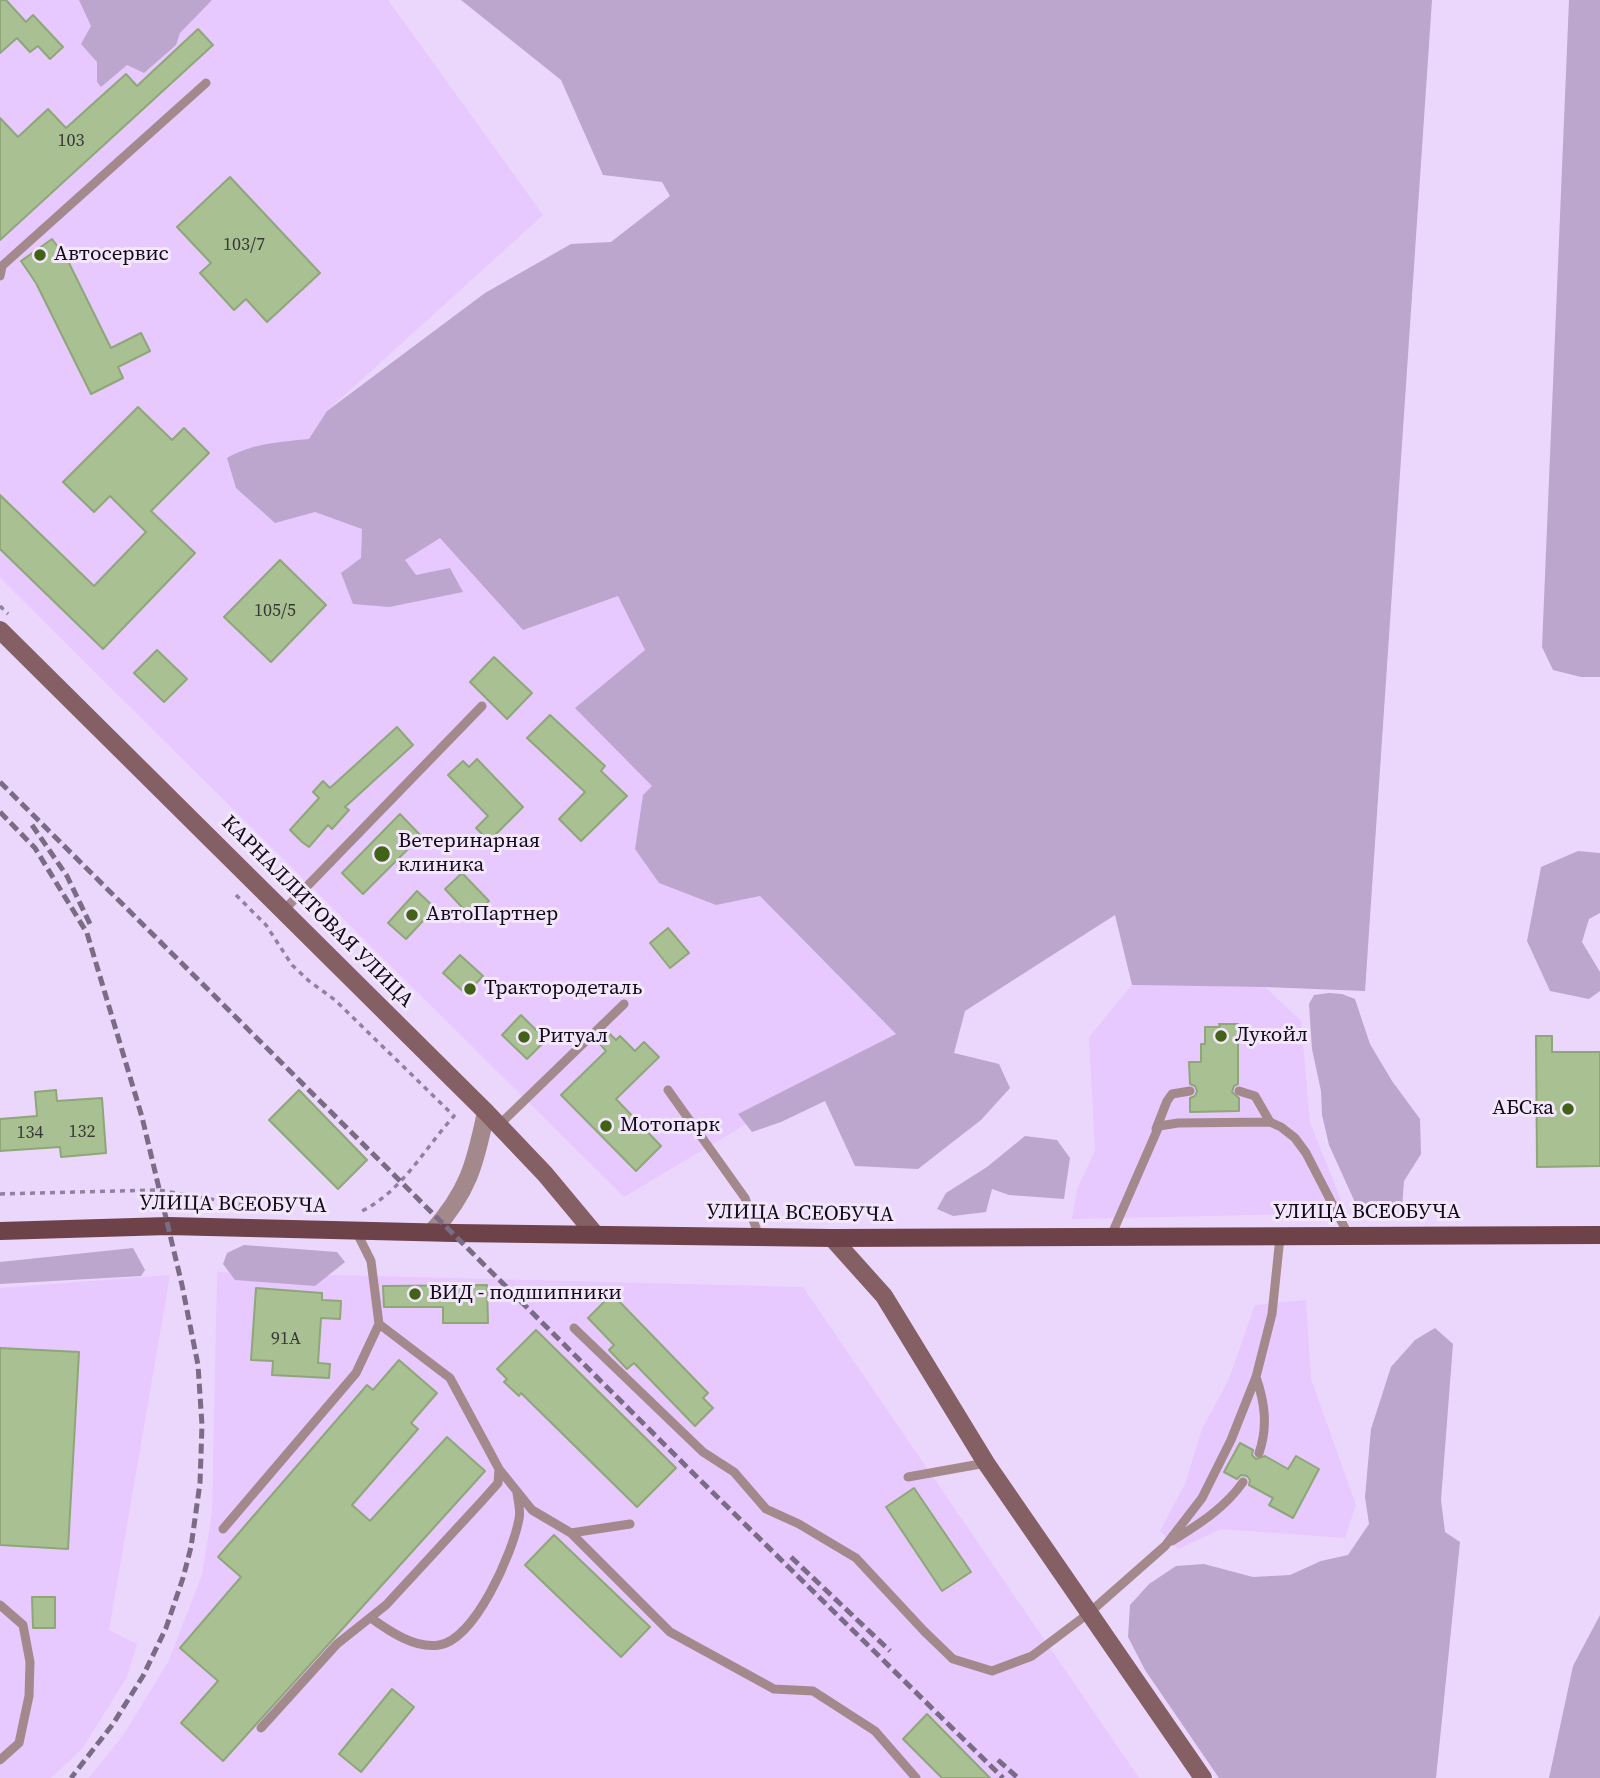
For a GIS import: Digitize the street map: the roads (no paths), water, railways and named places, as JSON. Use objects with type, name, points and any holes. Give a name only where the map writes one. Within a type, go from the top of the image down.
[{"type":"main road","name":"УЛИЦА ВСЕОБУЧА","points":[[0,1231],[355,1222],[432,1232],[832,1238],[1600,1235]]},
{"type":"street","name":"КАРНАЛЛИТОВАЯ УЛИЦА","points":[[0,630],[493,1119],[545,1174],[595,1234]]},
{"type":"street","points":[[432,1232],[451,1212],[471,1175],[493,1119]]},
{"type":"street","points":[[832,1238],[884,1296],[986,1463],[1203,1778]]},
{"type":"lane","points":[[0,276],[2,266],[206,83]]},
{"type":"lane","points":[[284,910],[482,706]]},
{"type":"lane","points":[[493,1119],[624,1004]]},
{"type":"lane","points":[[668,1090],[745,1198],[758,1236]]},
{"type":"lane","points":[[1111,1236],[1172,1094],[1190,1091]]},
{"type":"lane","points":[[1238,1091],[1255,1096],[1270,1122]]},
{"type":"lane","points":[[1156,1129],[1165,1124],[1270,1122],[1291,1133],[1302,1147],[1349,1236]]},
{"type":"lane","points":[[223,1529],[356,1373],[379,1324],[371,1261],[355,1222]]},
{"type":"lane","points":[[1165,1546],[1202,1498],[1231,1440],[1256,1377],[1272,1314],[1280,1237]]},
{"type":"lane","points":[[379,1324],[450,1378],[499,1469],[532,1510],[571,1533],[670,1632],[774,1689],[813,1691],[875,1731],[916,1778]]},
{"type":"lane","points":[[573,1328],[704,1452],[734,1472],[766,1509],[799,1524],[856,1558],[953,1659],[992,1671],[1032,1656],[1089,1613],[1165,1546],[1218,1510],[1243,1482]]},
{"type":"lane","points":[[1256,1377],[1263,1396],[1266,1419],[1259,1453]]},
{"type":"lane","points":[[908,1477],[986,1463]]},
{"type":"lane","points":[[261,1728],[337,1644],[386,1605],[498,1483],[499,1469]]},
{"type":"lane","points":[[371,1618],[392,1633],[419,1643],[439,1645],[462,1634],[497,1583],[520,1517],[516,1491]]},
{"type":"lane","points":[[571,1533],[629,1524]]},
{"type":"lane","points":[[0,1605],[23,1625],[30,1662],[29,1696],[19,1743],[0,1760]]},
{"type":"railway","points":[[0,782],[1003,1778]]},
{"type":"railway","points":[[0,812],[35,848],[87,933],[142,1117],[198,1365],[202,1425],[200,1483],[191,1547],[183,1578],[166,1628],[143,1676],[113,1724],[71,1778]]},
{"type":"railway","points":[[32,825],[67,876],[90,924]]},
{"type":"railway","points":[[791,1557],[890,1651]]},
{"type":"railway","points":[[998,1760],[1018,1778]]},
{"type":"place","name":"Автосервис","points":[[40,255]]},
{"type":"place","name":"Ветеринарная клиника","points":[[382,854]]},
{"type":"place","name":"АвтоПартнер","points":[[412,915]]},
{"type":"place","name":"Трактородеталь","points":[[470,989]]},
{"type":"place","name":"Лукойл","points":[[1221,1036]]},
{"type":"place","name":"Ритуал","points":[[524,1037]]},
{"type":"place","name":"АБСка","points":[[1568,1109]]},
{"type":"place","name":"Мотопарк","points":[[606,1126]]},
{"type":"place","name":"ВИД - подшипники","points":[[415,1294]]}]
